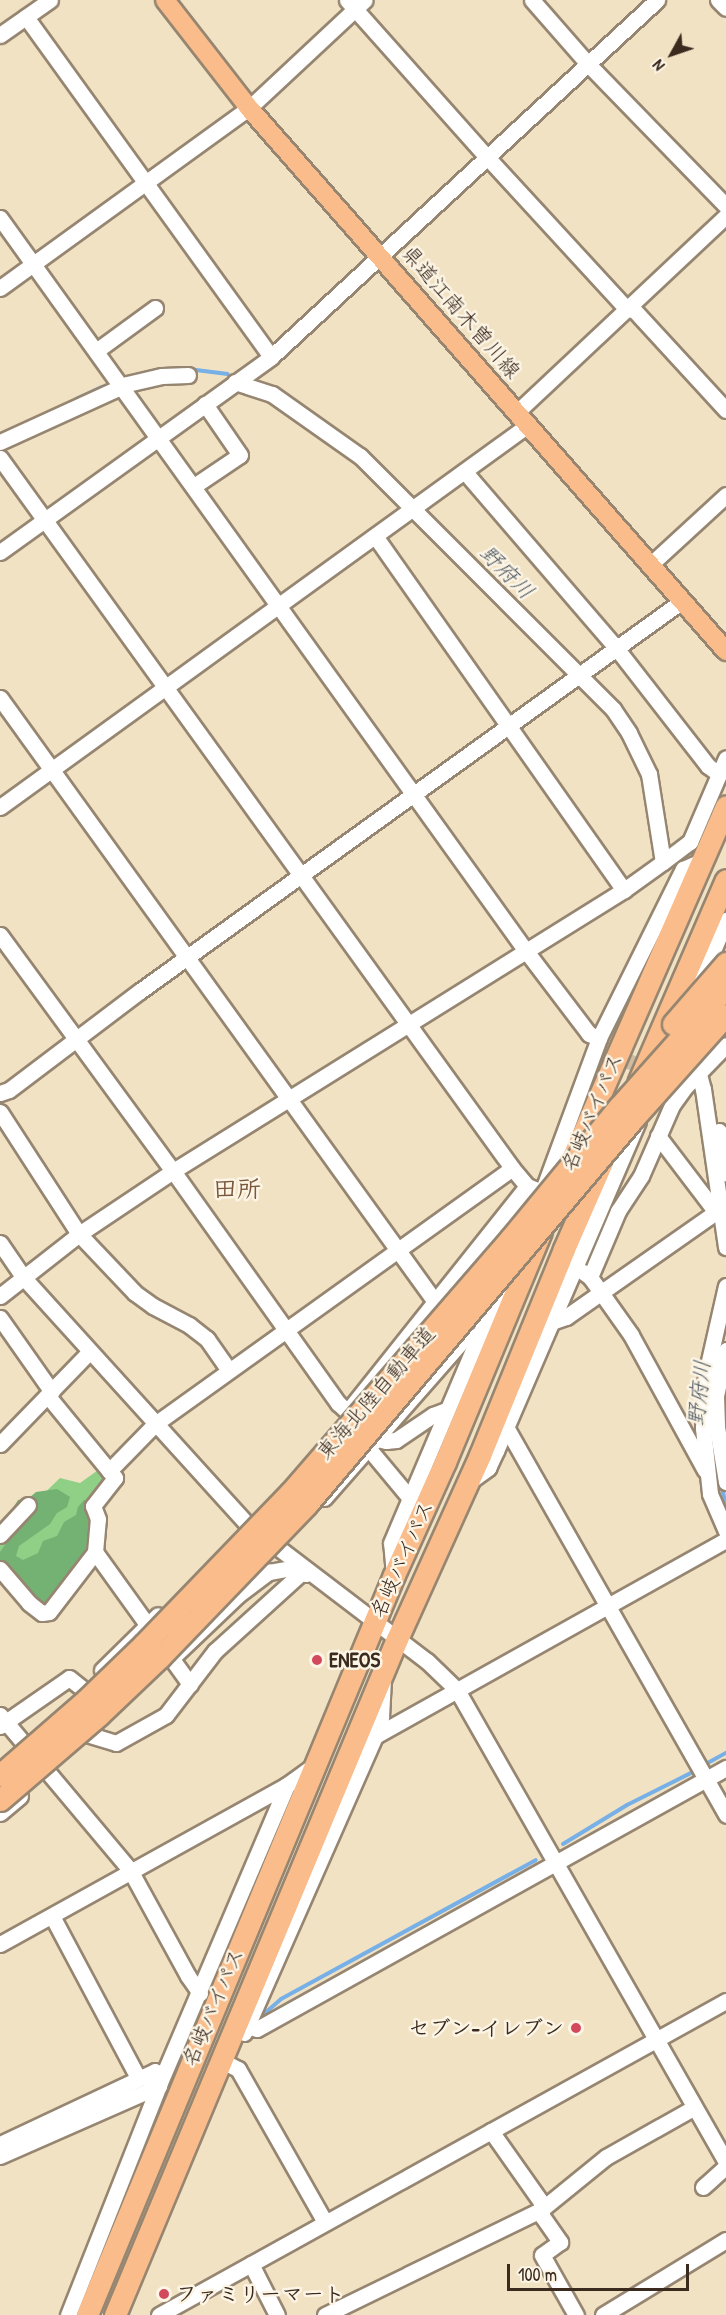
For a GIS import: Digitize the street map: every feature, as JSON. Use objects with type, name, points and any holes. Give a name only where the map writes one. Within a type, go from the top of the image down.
[{"type":"highway","name":"名岐バイパス","points":[[87,2315],[394,1575],[445,1462],[618,1052],[726,806]]},
{"type":"highway","name":"名岐バイパス","points":[[115,2315],[206,2094],[398,1639],[467,1483],[564,1248],[726,880]]},
{"type":"highway","points":[[510,1239],[668,1030],[726,963]]},
{"type":"highway","name":"東海北陸自動車道","points":[[0,1775],[86,1700],[210,1578],[312,1467],[510,1239],[619,1107],[726,987]]},
{"type":"highway","name":"東海北陸自動車道","points":[[0,1800],[99,1715],[160,1657],[307,1504],[632,1120],[726,1015]]},
{"type":"main road","name":"県道江南木曽川線","points":[[165,0],[249,108],[382,256],[726,651]]},
{"type":"street","points":[[0,36],[50,0]]},
{"type":"street","points":[[532,0],[588,64],[726,206]]},
{"type":"street","points":[[0,552],[271,357],[657,0]]},
{"type":"street","points":[[718,0],[726,8]]},
{"type":"street","points":[[0,288],[249,108],[356,3],[487,158],[627,309],[634,310],[726,410]]},
{"type":"street","points":[[26,17],[271,357]]},
{"type":"street","points":[[0,807],[465,472],[523,419],[627,309],[726,216]]},
{"type":"street","points":[[0,218],[415,793],[526,951],[599,1045]]},
{"type":"street","points":[[96,351],[155,308]]},
{"type":"street","points":[[0,442],[118,382],[188,375]]},
{"type":"street","points":[[235,382],[272,394],[360,456],[417,506],[583,672],[613,709],[641,754],[655,802],[663,862]]},
{"type":"street","points":[[194,486],[240,455],[206,404]]},
{"type":"street","points":[[0,458],[512,1168],[527,1186],[542,1192]]},
{"type":"street","points":[[465,472],[617,649],[708,766],[719,774]]},
{"type":"street","points":[[651,564],[726,495]]},
{"type":"street","points":[[375,536],[624,890]]},
{"type":"street","points":[[0,1093],[9,1090],[188,957],[682,601]]},
{"type":"street","points":[[0,698],[436,1303],[472,1336]]},
{"type":"street","points":[[0,1296],[79,1234],[173,1172],[407,1023],[624,890],[690,842],[726,758]]},
{"type":"street","points":[[394,1575],[391,1543],[446,1410],[472,1336],[542,1192],[599,1045],[683,869],[703,861]]},
{"type":"street","points":[[467,1483],[488,1468],[554,1321],[623,1154],[726,920]]},
{"type":"street","points":[[0,935],[6,957],[76,1040],[285,1331],[373,1444],[409,1497]]},
{"type":"street","points":[[590,1277],[618,1211],[641,1176],[680,1083],[726,1045]]},
{"type":"street","points":[[703,1063],[726,1173]]},
{"type":"street","points":[[703,1063],[703,1089],[726,1248]]},
{"type":"street","points":[[0,1112],[79,1234],[135,1293],[153,1306],[189,1325],[207,1339],[229,1370]]},
{"type":"street","points":[[658,1136],[721,1209]]},
{"type":"street","points":[[109,1471],[155,1424],[512,1168]]},
{"type":"street","points":[[0,1762],[83,1689],[247,1524],[347,1413],[527,1186]]},
{"type":"street","points":[[554,1321],[566,1317],[600,1291],[721,1209]]},
{"type":"street","points":[[0,1243],[24,1278],[247,1524],[427,1661],[457,1690],[726,2164],[703,2187]]},
{"type":"street","points":[[577,1267],[590,1277],[631,1335],[708,1475]]},
{"type":"street","points":[[726,1286],[703,1396],[710,1494],[726,1531]]},
{"type":"street","points":[[0,1318],[5,1338],[115,1478],[93,1506],[98,1519],[94,1552],[49,1612],[42,1613],[29,1603],[0,1569]]},
{"type":"street","points":[[274,1545],[329,1493],[472,1336]]},
{"type":"street","points":[[0,1444],[90,1351]]},
{"type":"street","points":[[726,1354],[716,1396],[716,1413],[726,1482]]},
{"type":"street","points":[[373,1444],[396,1440],[433,1414],[446,1410]]},
{"type":"street","points":[[506,1427],[726,1815]]},
{"type":"street","points":[[0,1535],[28,1505]]},
{"type":"street","points":[[375,1736],[726,1540]]},
{"type":"street","points":[[94,1552],[190,1684]]},
{"type":"street","points":[[0,1813],[90,1735],[253,1581],[280,1568],[302,1572],[322,1582]]},
{"type":"street","points":[[90,1735],[116,1743],[166,1715],[215,1651],[302,1572]]},
{"type":"street","points":[[206,2094],[222,2080],[230,2065],[375,1736],[384,1696],[383,1675]]},
{"type":"street","points":[[83,1689],[69,1678],[2,1721],[130,1870],[200,1993]]},
{"type":"street","points":[[0,1944],[287,1785],[315,1765]]},
{"type":"street","points":[[247,2026],[257,2029],[726,1768]]},
{"type":"street","points":[[68,2315],[155,2087],[200,1993],[287,1785]]},
{"type":"street","points":[[52,1916],[138,2078]]},
{"type":"street","points":[[159,2315],[726,2001]]},
{"type":"street","points":[[230,2065],[238,2068],[325,2222]]},
{"type":"street","points":[[0,2144],[155,2071],[155,2087]]},
{"type":"street","points":[[0,2156],[155,2087]]},
{"type":"street","points":[[325,2315],[345,2311],[542,2209],[606,2157],[693,2108]]},
{"type":"street","points":[[491,2131],[541,2202],[542,2216],[560,2242],[542,2255],[576,2315]]},
{"type":"street","points":[[603,2315],[726,2240]]},
{"type":"street","points":[[251,2264],[277,2315]]},
{"type":"green space","points":[[101,1468],[115,1478],[49,1612],[0,1563],[0,1536],[60,1478],[80,1483]]},
{"type":"green space","points":[[57,1489],[70,1497],[67,1507],[57,1513],[50,1524],[19,1546],[16,1556],[23,1560],[38,1553],[43,1541],[57,1536],[64,1522],[76,1515],[78,1507],[84,1500],[90,1504],[93,1545],[41,1614],[0,1572],[0,1552],[18,1526],[13,1508],[18,1500],[29,1498],[36,1492]]},
{"type":"waterway","name":"野府川","points":[[188,369],[228,374]]},
{"type":"waterway","name":"野府川","points":[[76,399],[102,387]]},
{"type":"waterway","name":"野府川","points":[[713,1451],[726,1505]]},
{"type":"waterway","points":[[704,1765],[726,1753]]},
{"type":"waterway","points":[[563,1844],[627,1805],[693,1772]]},
{"type":"waterway","points":[[265,2013],[281,1999],[536,1860]]},
{"type":"tunnel","points":[[601,1049],[652,1071]]},
{"type":"place","name":"ENEOS","points":[[317,1660]]},
{"type":"place","name":"セブン-イレブン","points":[[576,2028]]},
{"type":"place","name":"ファミリーマート","points":[[164,2294]]},
{"type":"district","name":"田所","points":[[237,1189]]}]
